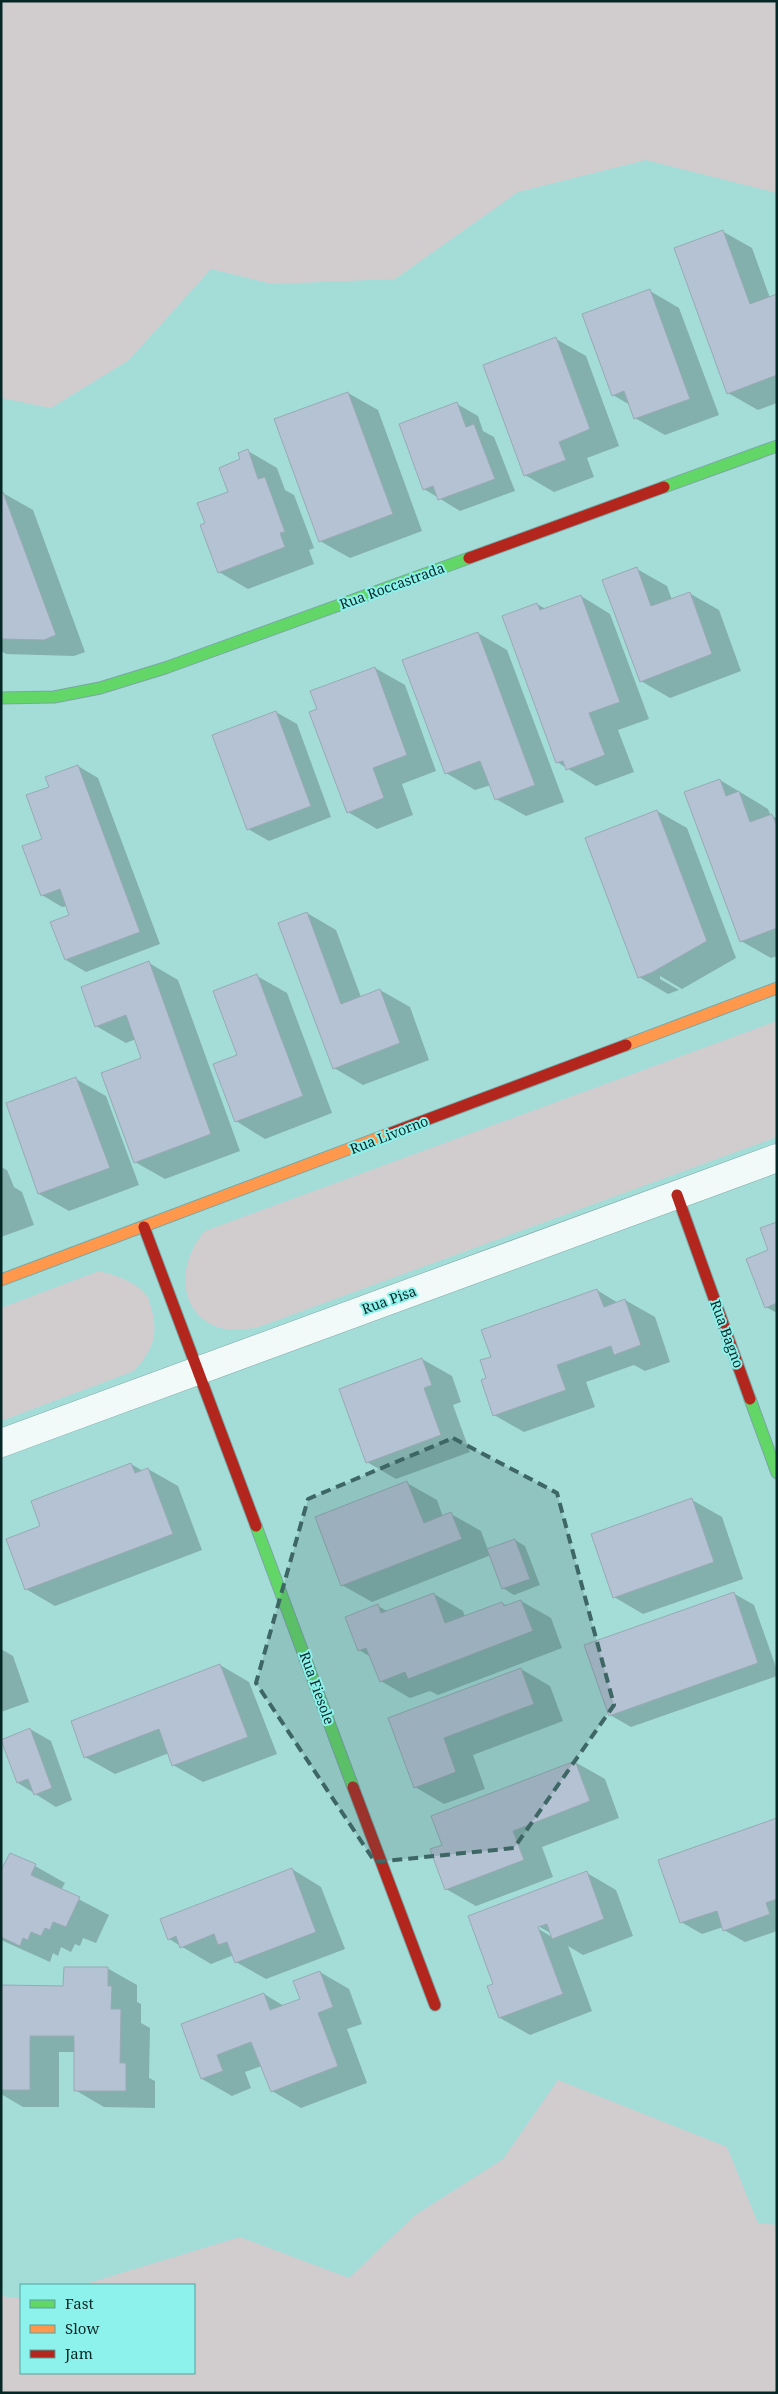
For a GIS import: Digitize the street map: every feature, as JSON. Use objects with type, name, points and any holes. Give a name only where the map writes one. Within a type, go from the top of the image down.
[{"type":"street","name":"Rua Roccastrada","points":[[1,698],[54,697],[100,688],[165,668],[777,446]]},
{"type":"street","name":"Rua Livorno","points":[[1,1280],[777,988]]},
{"type":"street","name":"Rua Pisa","points":[[1,1443],[777,1158]]},
{"type":"street","name":"Rua Bagno","points":[[677,1194],[777,1474]]},
{"type":"street","name":"Rua Fiesole","points":[[144,1227],[435,2005]]},
{"type":"highlighted area","points":[[453,1438],[557,1493],[614,1705],[514,1848],[375,1862],[256,1683],[308,1499]]},
{"type":"shaded area","points":[[1,1],[777,1],[777,193],[646,160],[518,192],[395,279],[272,284],[211,269],[129,360],[51,408],[1,398]]},
{"type":"shaded area","points":[[777,1021],[777,1137],[256,1328],[231,1330],[213,1325],[197,1313],[190,1302],[186,1291],[187,1265],[197,1241],[205,1231]]},
{"type":"shaded area","points":[[99,1271],[132,1283],[148,1297],[153,1317],[154,1334],[150,1349],[141,1364],[134,1371],[1,1421],[1,1308]]},
{"type":"shaded area","points":[[558,2080],[727,2147],[758,2223],[777,2225],[777,2393],[1,2393],[1,2294],[6,2297],[20,2298],[20,2374],[195,2374],[195,2284],[85,2284],[240,2237],[349,2278],[414,2216],[503,2159]]},
{"type":"building","points":[[723,230],[750,304],[777,294],[777,375],[727,394],[674,248]]},
{"type":"building","points":[[650,289],[690,399],[634,419],[624,391],[612,396],[582,314]]},
{"type":"building","points":[[556,337],[590,429],[559,442],[566,460],[524,476],[483,365]]},
{"type":"building","points":[[348,392],[393,514],[319,542],[274,419]]},
{"type":"building","points":[[457,402],[466,427],[474,424],[495,479],[438,500],[433,486],[423,490],[399,424]]},
{"type":"building","points":[[248,449],[258,479],[265,477],[285,532],[280,533],[285,547],[218,573],[200,525],[205,523],[197,503],[228,492],[219,468],[240,459],[238,453]]},
{"type":"building","points":[[3,492],[56,635],[44,640],[1,639],[1,493]]},
{"type":"building","points":[[637,567],[651,606],[690,592],[712,654],[640,682],[602,580]]},
{"type":"building","points":[[581,595],[620,702],[589,713],[605,755],[566,770],[563,761],[556,763],[502,616],[537,603],[540,610]]},
{"type":"building","points":[[478,632],[535,785],[495,800],[480,761],[445,774],[402,660]]},
{"type":"building","points":[[375,667],[407,755],[373,768],[384,798],[347,813],[309,712],[317,709],[310,691]]},
{"type":"building","points":[[276,711],[311,806],[247,830],[212,735]]},
{"type":"building","points":[[78,765],[140,932],[65,960],[50,922],[69,915],[60,889],[41,896],[22,846],[42,839],[26,795],[49,787],[45,777]]},
{"type":"building","points":[[720,779],[726,796],[739,791],[750,822],[772,814],[777,826],[777,928],[740,942],[684,792]]},
{"type":"building","points":[[657,810],[707,941],[651,973],[638,978],[585,838]]},
{"type":"building","points":[[307,912],[341,1004],[380,989],[400,1043],[333,1069],[278,923]]},
{"type":"building","points":[[149,961],[211,1134],[134,1163],[101,1073],[141,1058],[126,1015],[95,1027],[81,987]]},
{"type":"building","points":[[257,974],[303,1096],[235,1122],[213,1064],[237,1055],[213,991]]},
{"type":"building","points":[[76,1077],[110,1168],[38,1194],[6,1103]]},
{"type":"building","points":[[777,1222],[777,1303],[765,1308],[746,1259],[768,1250],[760,1228]]},
{"type":"building","points":[[597,1289],[604,1307],[625,1299],[641,1345],[614,1355],[611,1346],[557,1365],[566,1390],[493,1416],[481,1380],[486,1378],[480,1360],[491,1357],[481,1330]]},
{"type":"building","points":[[422,1358],[432,1385],[424,1388],[441,1435],[366,1463],[339,1389]]},
{"type":"building","points":[[131,1463],[135,1473],[148,1468],[173,1534],[25,1590],[6,1539],[40,1526],[31,1501]]},
{"type":"building","points":[[407,1481],[424,1523],[451,1512],[462,1539],[341,1586],[315,1517]]},
{"type":"building","points":[[692,1498],[714,1562],[613,1598],[591,1534]]},
{"type":"building","points":[[515,1539],[530,1579],[502,1589],[487,1549]]},
{"type":"building","points":[[734,1592],[758,1663],[609,1716],[584,1645]]},
{"type":"building","points":[[434,1593],[445,1623],[502,1602],[504,1606],[521,1600],[533,1631],[408,1679],[405,1672],[380,1682],[366,1648],[358,1651],[345,1617],[378,1604],[381,1613]]},
{"type":"building","points":[[220,1664],[248,1737],[172,1766],[159,1729],[84,1758],[71,1721]]},
{"type":"building","points":[[521,1668],[534,1704],[444,1738],[456,1772],[414,1788],[388,1718]]},
{"type":"building","points":[[30,1728],[52,1788],[34,1795],[28,1779],[17,1783],[1,1740]]},
{"type":"building","points":[[575,1761],[590,1801],[513,1831],[524,1860],[445,1890],[430,1849],[442,1845],[431,1816]]},
{"type":"building","points":[[777,1818],[777,1899],[766,1903],[770,1914],[723,1931],[717,1911],[680,1923],[658,1860]]},
{"type":"building","points":[[10,1853],[36,1864],[31,1875],[80,1897],[66,1927],[53,1922],[50,1930],[45,1928],[41,1936],[31,1932],[28,1940],[23,1938],[20,1946],[1,1937],[1,1870]]},
{"type":"building","points":[[292,1868],[316,1932],[235,1963],[227,1942],[218,1945],[214,1934],[180,1948],[176,1936],[168,1940],[160,1919]]},
{"type":"building","points":[[587,1871],[604,1919],[552,1939],[547,1924],[538,1927],[563,1994],[499,2018],[487,1986],[493,1984],[468,1916]]},
{"type":"building","points":[[64,1967],[108,1967],[108,1986],[112,1986],[111,2009],[121,2009],[120,2063],[126,2063],[126,2091],[74,2091],[74,2036],[30,2036],[30,2090],[1,2090],[1,1985],[63,1986]]},
{"type":"building","points":[[320,1971],[333,2007],[318,2013],[338,2066],[271,2092],[251,2042],[217,2055],[223,2071],[201,2079],[181,2024],[264,1993],[270,2010],[300,1999],[293,1981]]},
{"type":"traffic: fast","points":[[664,487],[777,446]]},
{"type":"traffic: fast","points":[[1,698],[54,697],[100,688],[165,668],[469,558]]},
{"type":"traffic: fast","points":[[750,1399],[777,1473]]},
{"type":"traffic: fast","points":[[256,1526],[353,1787]]},
{"type":"traffic: slow","points":[[626,1045],[777,988]]},
{"type":"traffic: slow","points":[[1,1280],[391,1133]]},
{"type":"traffic: jam","points":[[469,558],[664,487]]},
{"type":"traffic: jam","points":[[391,1133],[626,1045]]},
{"type":"traffic: jam","points":[[677,1195],[750,1399]]},
{"type":"traffic: jam","points":[[144,1227],[256,1526]]},
{"type":"traffic: jam","points":[[353,1787],[435,2005]]}]
